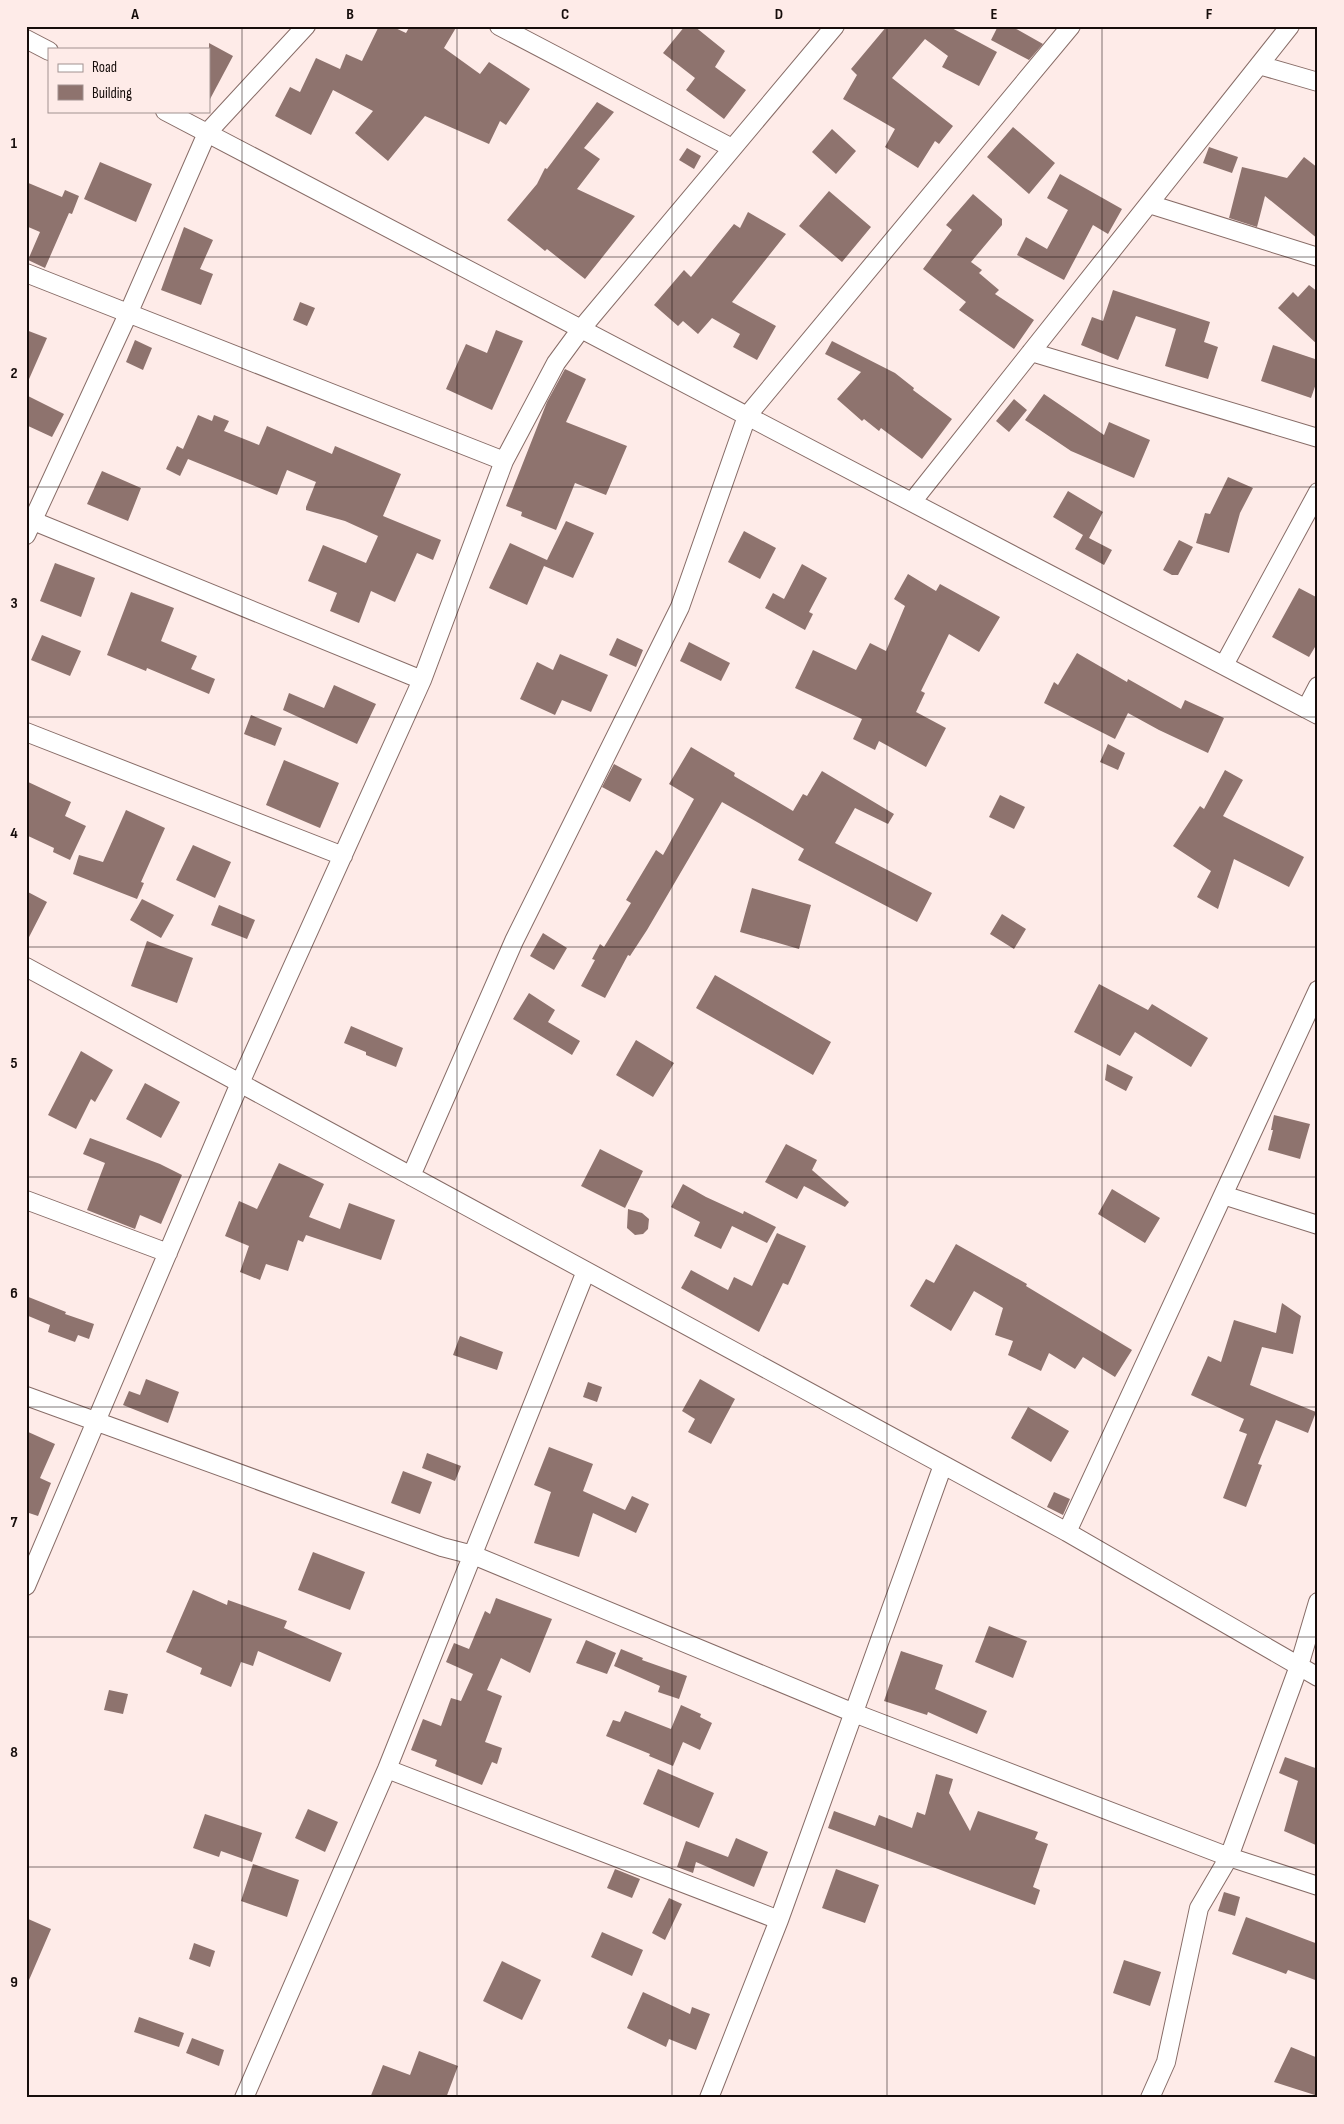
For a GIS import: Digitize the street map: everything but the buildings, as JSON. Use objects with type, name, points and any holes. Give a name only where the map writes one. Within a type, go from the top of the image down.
[{"type":"street","points":[[306,26],[207,133],[128,314],[28,525],[422,680]]},
{"type":"street","points":[[499,26],[732,148]]},
{"type":"street","points":[[26,1586],[240,1083],[422,680],[504,461],[556,363],[581,329],[835,26]]},
{"type":"street","points":[[411,1176],[514,941],[680,607],[747,416],[1071,26]]},
{"type":"street","points":[[912,502],[1290,26]]},
{"type":"street","points":[[26,39],[48,50]]},
{"type":"street","points":[[1259,65],[1318,82]]},
{"type":"street","points":[[167,112],[1312,712],[1318,686]]},
{"type":"street","points":[[1149,204],[1318,256]]},
{"type":"street","points":[[26,273],[504,461]]},
{"type":"street","points":[[1031,352],[1318,438]]},
{"type":"street","points":[[1224,665],[1318,492]]},
{"type":"street","points":[[26,732],[343,856]]},
{"type":"street","points":[[26,967],[1067,1532],[1318,1677]]},
{"type":"street","points":[[1067,1532],[1318,990]]},
{"type":"street","points":[[1222,1195],[1318,1225]]},
{"type":"street","points":[[26,1200],[168,1253]]},
{"type":"street","points":[[244,2098],[388,1769],[586,1271]]},
{"type":"street","points":[[26,1396],[442,1547],[473,1555],[854,1713],[1229,1858],[1318,1886]]},
{"type":"street","points":[[709,2098],[779,1920],[943,1465]]},
{"type":"street","points":[[1150,2098],[1166,2062],[1199,1908],[1229,1858],[1299,1666],[1318,1602]]},
{"type":"street","points":[[388,1769],[779,1920]]}]
